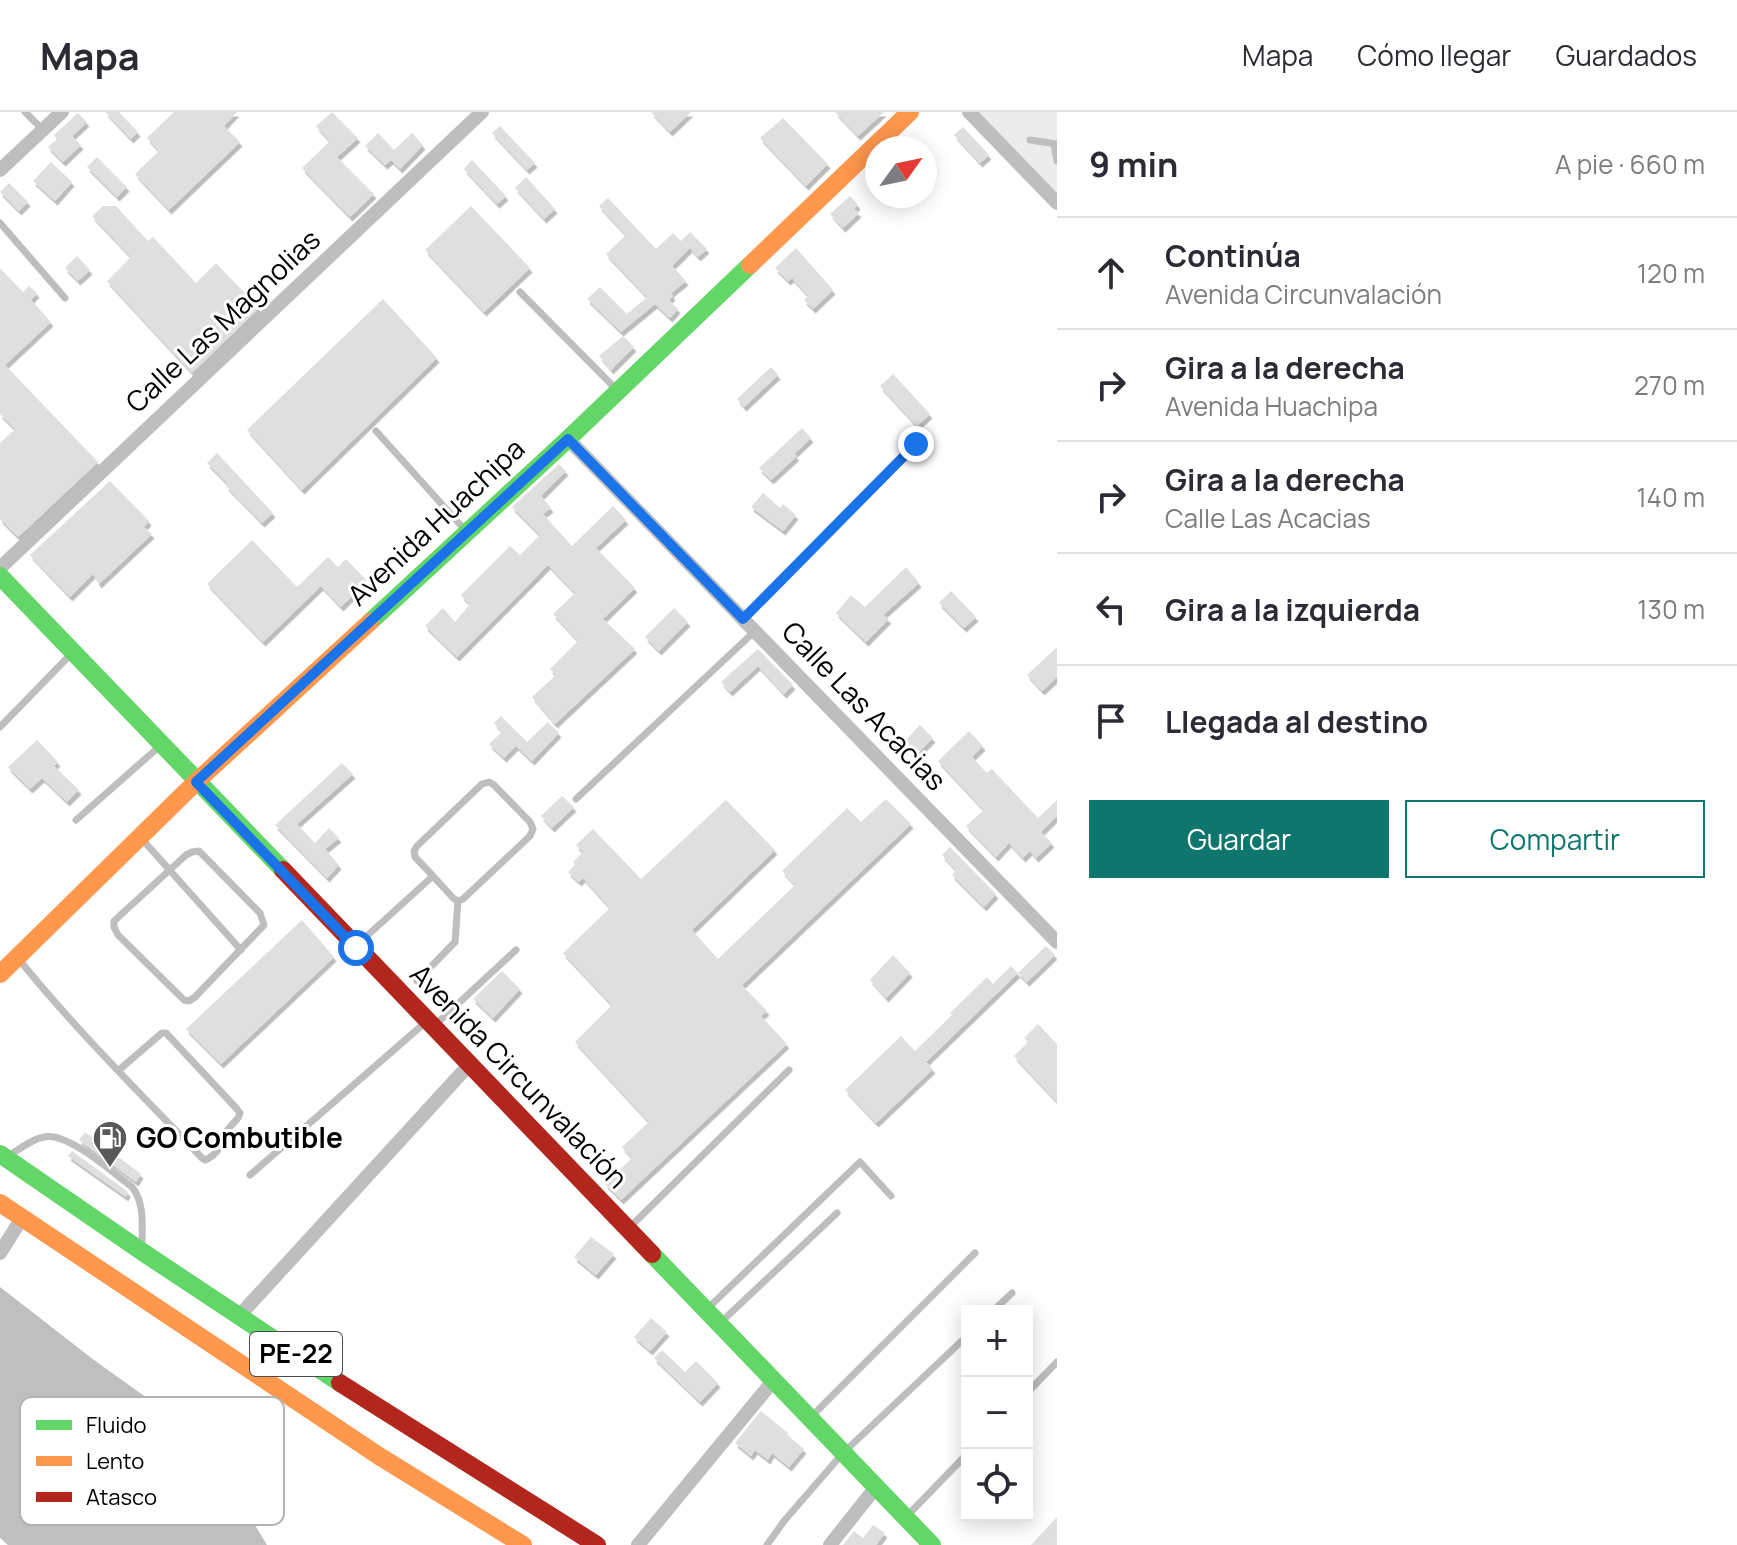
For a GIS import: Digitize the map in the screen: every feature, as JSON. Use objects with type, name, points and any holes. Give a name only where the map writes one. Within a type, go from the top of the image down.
[{"type":"main road","name":"Avenida Huachipa","points":[[0,974],[196,782],[568,439],[910,112]]},
{"type":"main road","name":"Avenida Circunvalación","points":[[0,576],[932,1545]]},
{"type":"main road","name":"PE-22","points":[[3,1156],[399,1422],[597,1545]]},
{"type":"main road","name":"PE-22","points":[[0,1203],[379,1456],[523,1545]]},
{"type":"street","points":[[0,170],[62,112]]},
{"type":"street","name":"Calle Las Magnolias","points":[[0,568],[482,112]]},
{"type":"street","points":[[969,112],[1057,203]]},
{"type":"street","name":"Calle Las Acacias","points":[[568,439],[1057,942]]},
{"type":"street","points":[[239,1316],[469,1065]]},
{"type":"street","points":[[0,1253],[22,1218]]},
{"type":"street","points":[[638,1545],[773,1381]]},
{"type":"street","points":[[830,1545],[876,1487]]},
{"type":"lane","points":[[25,112],[43,130]]},
{"type":"lane","points":[[1030,140],[1056,144],[1057,161]]},
{"type":"lane","points":[[0,223],[65,298]]},
{"type":"lane","points":[[520,292],[617,391]]},
{"type":"lane","points":[[376,431],[466,532]]},
{"type":"lane","points":[[743,619],[916,444]]},
{"type":"lane","points":[[576,799],[755,631]]},
{"type":"lane","points":[[0,727],[73,652]]},
{"type":"lane","points":[[76,820],[161,745]]},
{"type":"lane","points":[[489,782],[530,822],[533,829],[530,836],[458,901],[415,857],[414,851],[482,784],[489,782]]},
{"type":"lane","points":[[140,837],[241,950]]},
{"type":"lane","points":[[199,851],[260,913],[264,925],[189,1001],[184,1000],[118,935],[114,927],[114,921],[170,870],[186,855],[199,851]]},
{"type":"lane","points":[[356,948],[433,876]]},
{"type":"lane","points":[[417,981],[455,942],[458,901]]},
{"type":"lane","points":[[250,1175],[516,950]]},
{"type":"lane","points":[[17,957],[40,987],[119,1070],[205,1160],[221,1147],[221,1137],[240,1113],[166,1033],[162,1033],[119,1070]]},
{"type":"lane","points":[[627,1230],[789,1070]]},
{"type":"lane","points":[[3,1156],[47,1135],[67,1139],[138,1194],[142,1214],[142,1252]]},
{"type":"lane","points":[[705,1310],[860,1162],[891,1196]]},
{"type":"lane","points":[[719,1324],[837,1213]]},
{"type":"lane","points":[[810,1419],[975,1253]]},
{"type":"lane","points":[[999,1305],[1012,1293]]},
{"type":"lane","points":[[767,1545],[843,1453],[961,1342]]},
{"type":"lane","points":[[1033,1387],[1057,1362]]},
{"type":"lane","points":[[905,1518],[961,1460]]},
{"type":"shaded area","points":[[974,112],[1057,112],[1057,197]]},
{"type":"shaded area","points":[[0,1287],[146,1397],[20,1397],[20,1525],[255,1525],[267,1545],[8,1545],[0,1538]]},
{"type":"building","points":[[105,112],[119,112],[138,132],[131,139]]},
{"type":"building","points":[[174,112],[237,112],[224,126],[240,142],[169,210],[135,174],[159,151],[147,138]]},
{"type":"building","points":[[332,112],[358,138],[337,157],[374,194],[350,217],[302,168],[330,141],[316,126]]},
{"type":"building","points":[[651,112],[691,112],[670,132]]},
{"type":"building","points":[[835,112],[884,112],[858,136]]},
{"type":"building","points":[[78,113],[87,122],[72,136],[81,145],[63,162],[48,147],[57,139],[54,135]]},
{"type":"building","points":[[783,118],[828,164],[806,186],[760,138]]},
{"type":"building","points":[[500,126],[535,163],[527,170],[492,133]]},
{"type":"building","points":[[963,127],[989,155],[980,163],[954,135]]},
{"type":"building","points":[[378,133],[394,150],[412,133],[423,145],[400,169],[391,160],[385,165],[365,146]]},
{"type":"building","points":[[97,157],[127,187],[117,197],[87,167]]},
{"type":"building","points":[[472,160],[506,196],[497,204],[464,169]]},
{"type":"building","points":[[51,162],[72,182],[55,201],[33,181]]},
{"type":"building","points":[[526,177],[555,209],[544,219],[515,188]]},
{"type":"building","points":[[9,183],[28,202],[19,211],[0,192]]},
{"type":"building","points":[[850,196],[858,205],[854,209],[859,213],[843,228],[830,214]]},
{"type":"building","points":[[608,198],[656,249],[673,233],[681,241],[690,232],[707,249],[698,257],[690,248],[672,266],[686,281],[671,293],[673,296],[669,300],[678,309],[670,318],[655,304],[621,332],[587,299],[600,287],[627,314],[647,297],[606,254],[626,235],[599,206]]},
{"type":"building","points":[[103,206],[116,206],[148,241],[153,237],[196,283],[216,263],[259,308],[192,373],[107,281],[131,257],[92,216]]},
{"type":"building","points":[[471,206],[530,268],[484,312],[425,250]]},
{"type":"building","points":[[796,248],[833,290],[813,309],[804,300],[808,296],[792,278],[788,281],[775,268]]},
{"type":"building","points":[[77,256],[90,270],[78,281],[65,268]]},
{"type":"building","points":[[0,268],[23,292],[29,286],[37,293],[31,300],[51,322],[5,365],[98,462],[18,537],[0,519],[0,443],[15,429],[0,414]]},
{"type":"building","points":[[383,299],[437,358],[302,490],[247,430]]},
{"type":"building","points":[[623,336],[634,347],[611,370],[599,356]]},
{"type":"building","points":[[771,367],[778,375],[744,407],[737,399]]},
{"type":"building","points":[[893,374],[930,414],[917,426],[880,386]]},
{"type":"building","points":[[802,428],[811,438],[771,480],[759,468]]},
{"type":"building","points":[[217,453],[273,513],[262,523],[207,463]]},
{"type":"building","points":[[559,464],[566,471],[541,496],[551,508],[543,514],[572,546],[613,506],[626,520],[596,548],[635,588],[603,619],[635,649],[555,724],[532,697],[556,675],[550,669],[578,641],[553,614],[575,593],[548,565],[457,657],[425,626],[443,608],[455,622],[470,604],[461,595],[510,546],[520,555],[540,535],[512,507]]},
{"type":"building","points":[[110,481],[149,521],[144,527],[152,534],[99,584],[93,574],[70,597],[30,555]]},
{"type":"building","points":[[763,493],[780,508],[783,504],[796,515],[783,531],[751,507]]},
{"type":"building","points":[[252,540],[297,587],[328,557],[338,567],[346,559],[367,581],[341,607],[321,586],[263,642],[207,584]]},
{"type":"building","points":[[906,567],[919,583],[883,615],[889,619],[866,642],[836,613],[851,595],[865,607]]},
{"type":"building","points":[[951,591],[976,617],[964,628],[939,603]]},
{"type":"building","points":[[674,608],[688,622],[659,651],[645,637]]},
{"type":"building","points":[[1057,647],[1057,677],[1042,691],[1027,675]]},
{"type":"building","points":[[758,649],[793,685],[784,694],[758,666],[730,692],[721,682]]},
{"type":"building","points":[[501,716],[527,742],[548,722],[559,733],[532,761],[516,746],[504,758],[489,744],[502,732],[494,723]]},
{"type":"building","points":[[920,725],[933,738],[918,753],[906,740]]},
{"type":"building","points":[[969,731],[983,746],[972,757],[987,773],[992,769],[1038,818],[1057,800],[1057,816],[1041,832],[1052,843],[1036,858],[1030,851],[1023,858],[1009,843],[996,857],[966,826],[984,810],[938,761]]},
{"type":"building","points":[[37,740],[58,762],[54,766],[79,790],[67,802],[42,778],[30,789],[8,767]]},
{"type":"building","points":[[342,763],[353,774],[297,824],[315,843],[329,828],[339,838],[325,849],[339,865],[327,878],[275,825]]},
{"type":"building","points":[[562,796],[574,807],[552,828],[541,816]]},
{"type":"building","points":[[886,799],[911,824],[742,985],[767,1011],[761,1016],[787,1044],[621,1200],[605,1184],[632,1158],[622,1147],[649,1122],[575,1042],[612,1005],[563,953],[610,908],[583,878],[579,882],[568,872],[583,852],[576,845],[593,829],[641,879],[726,800],[775,850],[692,930],[718,959],[795,885],[782,871],[847,808],[861,822]]},
{"type":"building","points":[[950,847],[996,894],[984,907],[952,875],[956,870],[942,855]]},
{"type":"building","points":[[302,920],[334,957],[221,1064],[186,1029]]},
{"type":"building","points":[[1046,946],[1055,955],[1027,982],[1018,973]]},
{"type":"building","points":[[893,955],[910,973],[886,998],[870,980]]},
{"type":"building","points":[[1011,966],[1018,973],[926,1062],[933,1069],[876,1123],[845,1090],[901,1036],[915,1051],[987,977],[993,984]]},
{"type":"building","points":[[502,971],[520,989],[493,1018],[473,999]]},
{"type":"building","points":[[1038,1024],[1057,1044],[1057,1102],[1014,1056],[1028,1042],[1024,1038]]},
{"type":"building","points":[[85,1132],[141,1174],[136,1182],[79,1140]]},
{"type":"building","points":[[72,1151],[127,1191],[126,1197],[68,1156]]},
{"type":"building","points":[[591,1237],[614,1254],[596,1275],[574,1257]]},
{"type":"building","points":[[651,1318],[667,1332],[650,1351],[634,1337]]},
{"type":"building","points":[[662,1350],[685,1372],[696,1361],[718,1383],[700,1402],[654,1358]]},
{"type":"building","points":[[761,1411],[804,1449],[789,1467],[772,1453],[768,1460],[755,1450],[751,1456],[735,1443]]},
{"type":"building","points":[[1057,1517],[1057,1545],[1031,1545]]},
{"type":"building","points":[[873,1525],[885,1533],[876,1545],[843,1545],[854,1531],[863,1538]]},
{"type":"traffic: fast","points":[[370,622],[750,265]]},
{"type":"traffic: fast","points":[[0,576],[283,870]]},
{"type":"traffic: fast","points":[[0,1154],[340,1383]]},
{"type":"traffic: fast","points":[[652,1254],[932,1545]]},
{"type":"traffic: slow","points":[[750,265],[910,112]]},
{"type":"traffic: slow","points":[[0,974],[196,782],[370,622]]},
{"type":"traffic: slow","points":[[0,1203],[379,1456],[523,1545]]},
{"type":"traffic: jam","points":[[283,870],[652,1254]]},
{"type":"traffic: jam","points":[[340,1383],[597,1545]]},
{"type":"place","name":"GO Combutible","points":[[110,1169]]},
{"type":"route","points":[[356,948],[196,782],[568,439],[743,619],[916,444]]}]
